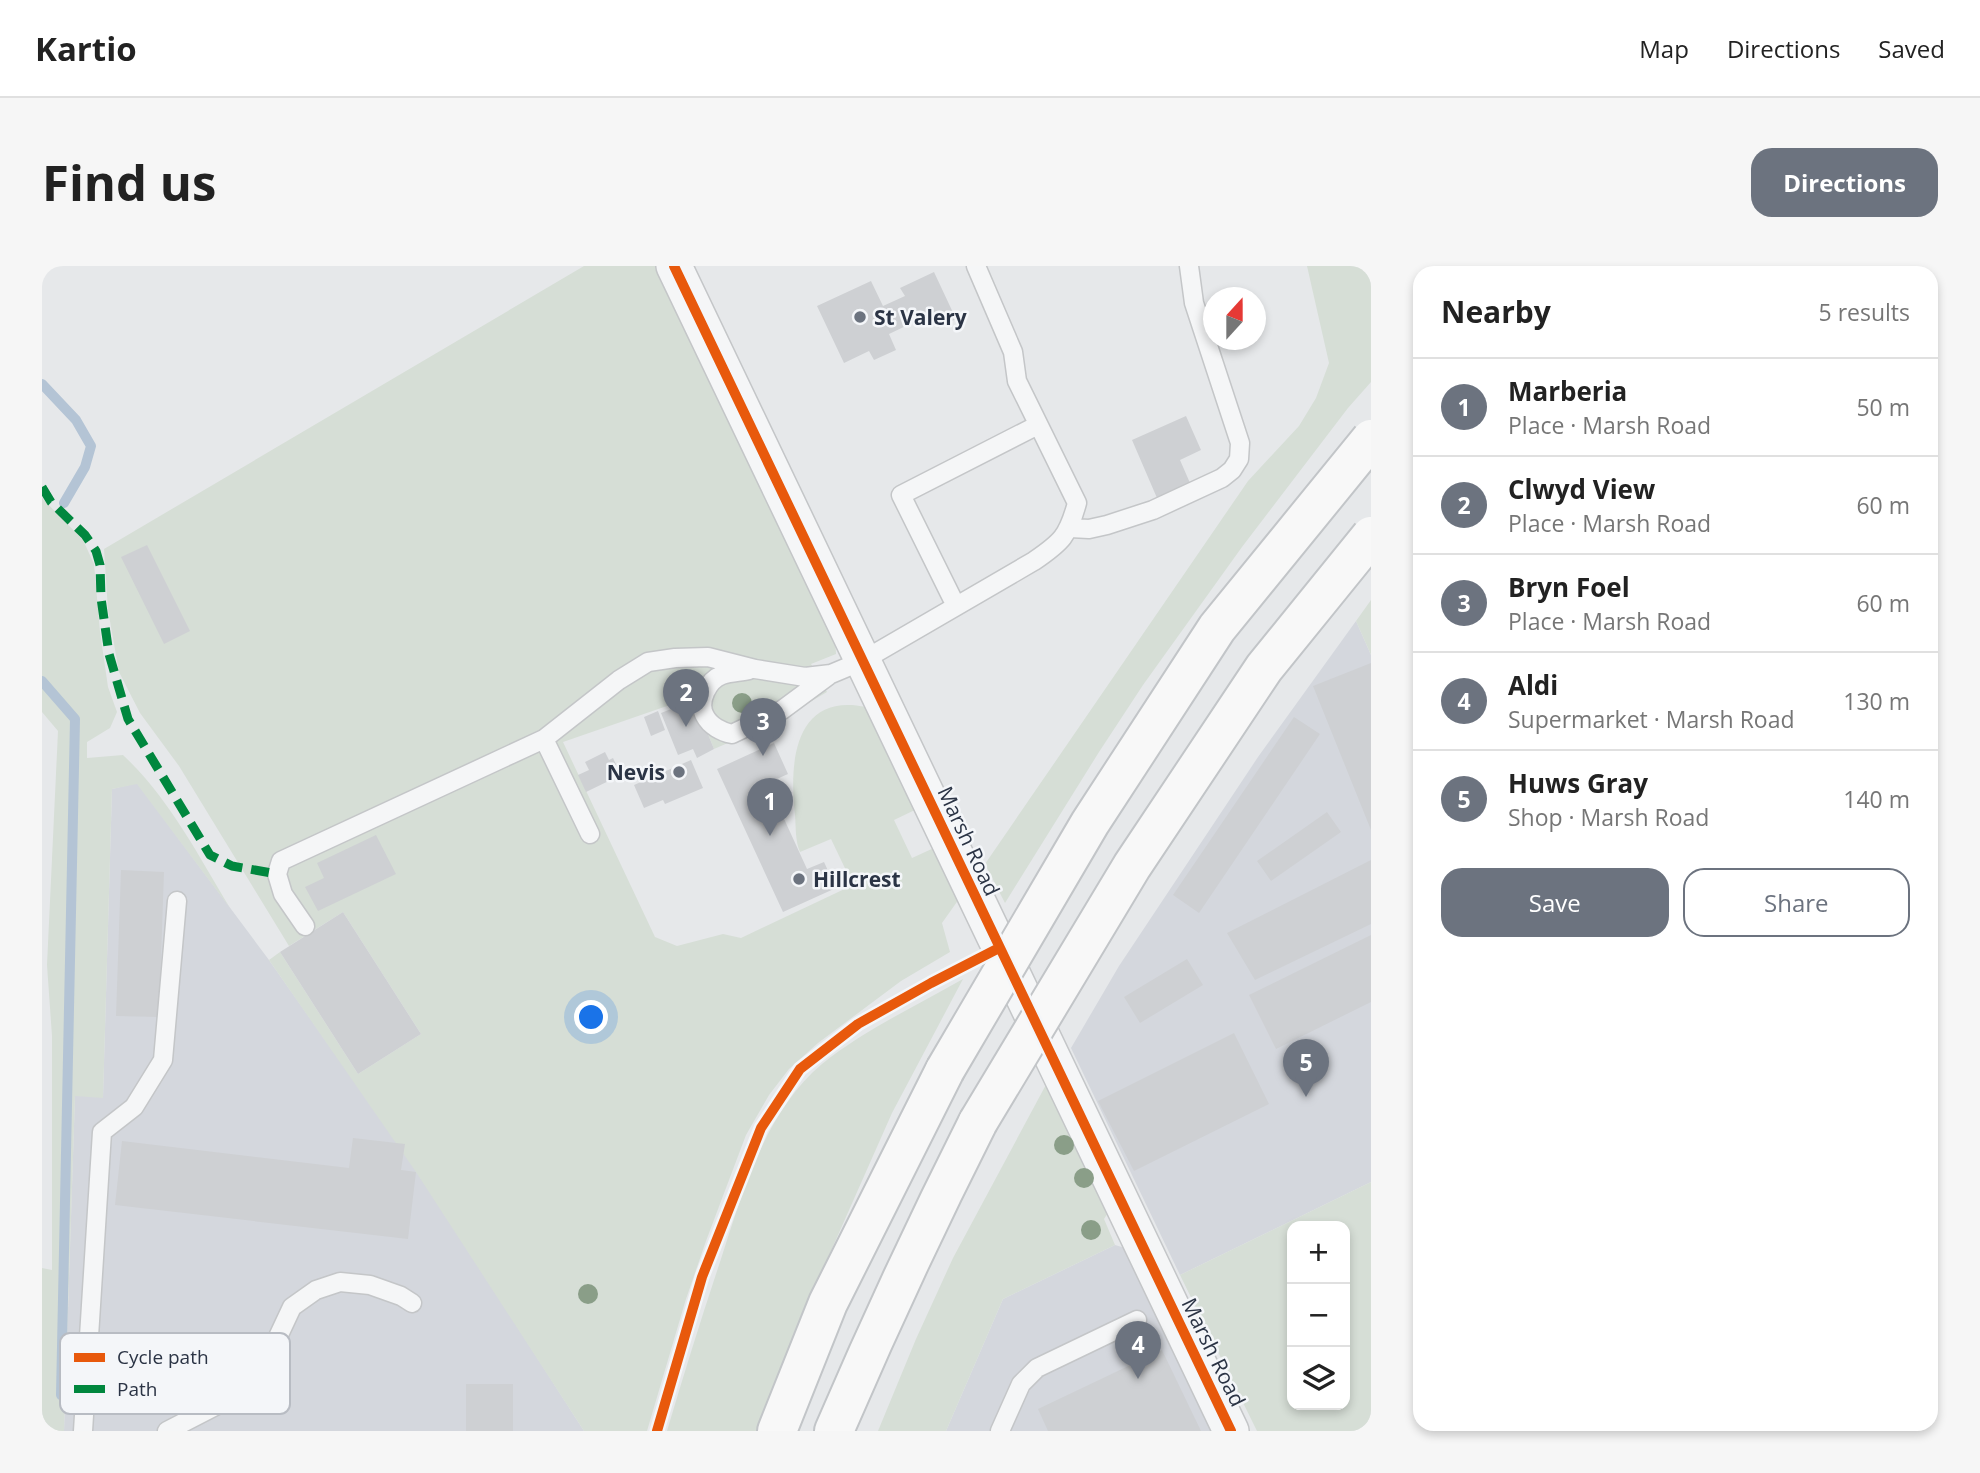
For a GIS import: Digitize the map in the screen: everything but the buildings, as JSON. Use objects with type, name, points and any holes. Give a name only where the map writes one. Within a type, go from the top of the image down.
[{"type":"main road","points":[[777,1431],[828,1303],[895,1166],[945,1070],[1090,823],[1217,628],[1371,439]]},
{"type":"main road","points":[[834,1431],[867,1352],[978,1122],[1132,866],[1256,680],[1371,536]]},
{"type":"street","name":"Marsh Road","points":[[683,269],[862,661],[1231,1431]]},
{"type":"lane","points":[[755,669],[721,675],[707,687],[702,704],[705,717],[720,731],[732,734],[782,710],[831,674],[862,661],[1057,545],[1070,527],[1077,503],[1017,381],[1013,352],[976,266]]},
{"type":"lane","points":[[1070,527],[1089,529],[1153,510],[1222,478],[1240,459],[1240,443],[1195,303],[1189,266]]},
{"type":"lane","points":[[956,607],[901,495],[1038,425]]},
{"type":"lane","points":[[305,926],[284,894],[276,874],[282,861],[544,739],[619,680],[648,662],[708,657],[755,669],[805,677],[831,674]]},
{"type":"lane","points":[[544,739],[590,834]]},
{"type":"lane","points":[[89,1333],[102,1132],[134,1107],[163,1060],[177,901]]},
{"type":"lane","points":[[280,1333],[292,1307],[316,1290],[340,1282],[370,1284],[412,1303]]},
{"type":"lane","points":[[1000,1431],[1021,1384],[1037,1368],[1137,1320]]},
{"type":"lane","points":[[167,1431],[200,1414]]},
{"type":"shaded area","points":[[584,266],[666,266],[834,617],[836,654],[811,664],[827,692],[776,722],[714,749],[693,697],[563,742],[655,937],[677,946],[723,934],[741,938],[853,885],[831,839],[800,852],[796,839],[793,795],[793,774],[801,736],[810,721],[824,710],[842,705],[866,707],[919,808],[894,820],[912,858],[936,847],[959,899],[942,923],[950,952],[901,981],[818,1043],[789,1069],[769,1095],[746,1135],[706,1241],[647,1431],[584,1431],[416,1172],[269,960],[280,952],[358,1074],[421,1034],[343,912],[289,946],[179,766],[140,713],[119,672],[108,610],[104,549]]},
{"type":"shaded area","points":[[1307,266],[1371,266],[1371,382],[1348,408],[1242,547],[1143,685],[1005,903],[985,864],[1248,481],[1299,426],[1316,398],[1329,363]]},
{"type":"shaded area","points":[[42,498],[83,540],[94,564],[108,687],[117,712],[110,728],[87,742],[87,758],[123,755],[169,808],[230,908],[137,784],[112,789],[103,1098],[75,1096],[67,1333],[60,1333],[60,1414],[65,1414],[64,1431],[42,1431],[42,1268],[52,1270],[52,1036],[47,965],[58,731],[42,712]]},
{"type":"shaded area","points":[[1371,600],[1371,655],[1356,621]]},
{"type":"shaded area","points":[[1356,621],[1371,655],[1371,1182],[1180,1275],[1071,1048],[1119,966],[1258,757]]},
{"type":"shaded area","points":[[137,783],[269,960],[420,1175],[584,1431],[64,1431],[65,1414],[290,1414],[290,1333],[67,1333],[75,1095],[103,1097],[112,789]]},
{"type":"shaded area","points":[[963,979],[892,1113],[815,1287],[757,1431],[667,1431],[738,1207],[758,1154],[785,1105],[802,1083],[838,1052],[873,1029]]},
{"type":"shaded area","points":[[1048,1081],[1111,1208],[1104,1219],[1115,1245],[1003,1299],[946,1431],[878,1431],[953,1258]]},
{"type":"shaded area","points":[[1371,1182],[1371,1431],[1257,1431],[1180,1275],[1287,1223],[1287,1410],[1350,1410],[1350,1221],[1291,1221]]},
{"type":"shaded area","points":[[1115,1245],[1132,1250],[1218,1431],[946,1431],[1003,1299]]},
{"type":"waterway","points":[[42,384],[76,420],[91,446],[85,467],[64,503]]},
{"type":"waterway","points":[[42,681],[75,719],[62,1333]]},
{"type":"marked path","points":[[42,487],[51,502],[85,535],[96,551],[100,565],[101,598],[109,654],[128,719],[210,855],[232,866],[277,874]]},
{"type":"cycle path","points":[[674,266],[1231,1431]]},
{"type":"cycle path","points":[[657,1431],[702,1277],[761,1128],[800,1069],[858,1024],[999,948]]},
{"type":"place","name":"St Valery","points":[[860,317]]},
{"type":"place","name":"Clwyd View","points":[[686,727]]},
{"type":"place","name":"Bryn Foel","points":[[763,756]]},
{"type":"place","name":"Nevis","points":[[679,772]]},
{"type":"place","name":"Marberia","points":[[770,836]]},
{"type":"place","name":"Hillcrest","points":[[799,879]]},
{"type":"place","name":"Huws Gray","points":[[1306,1097]]},
{"type":"place","name":"Aldi","points":[[1138,1379]]}]
